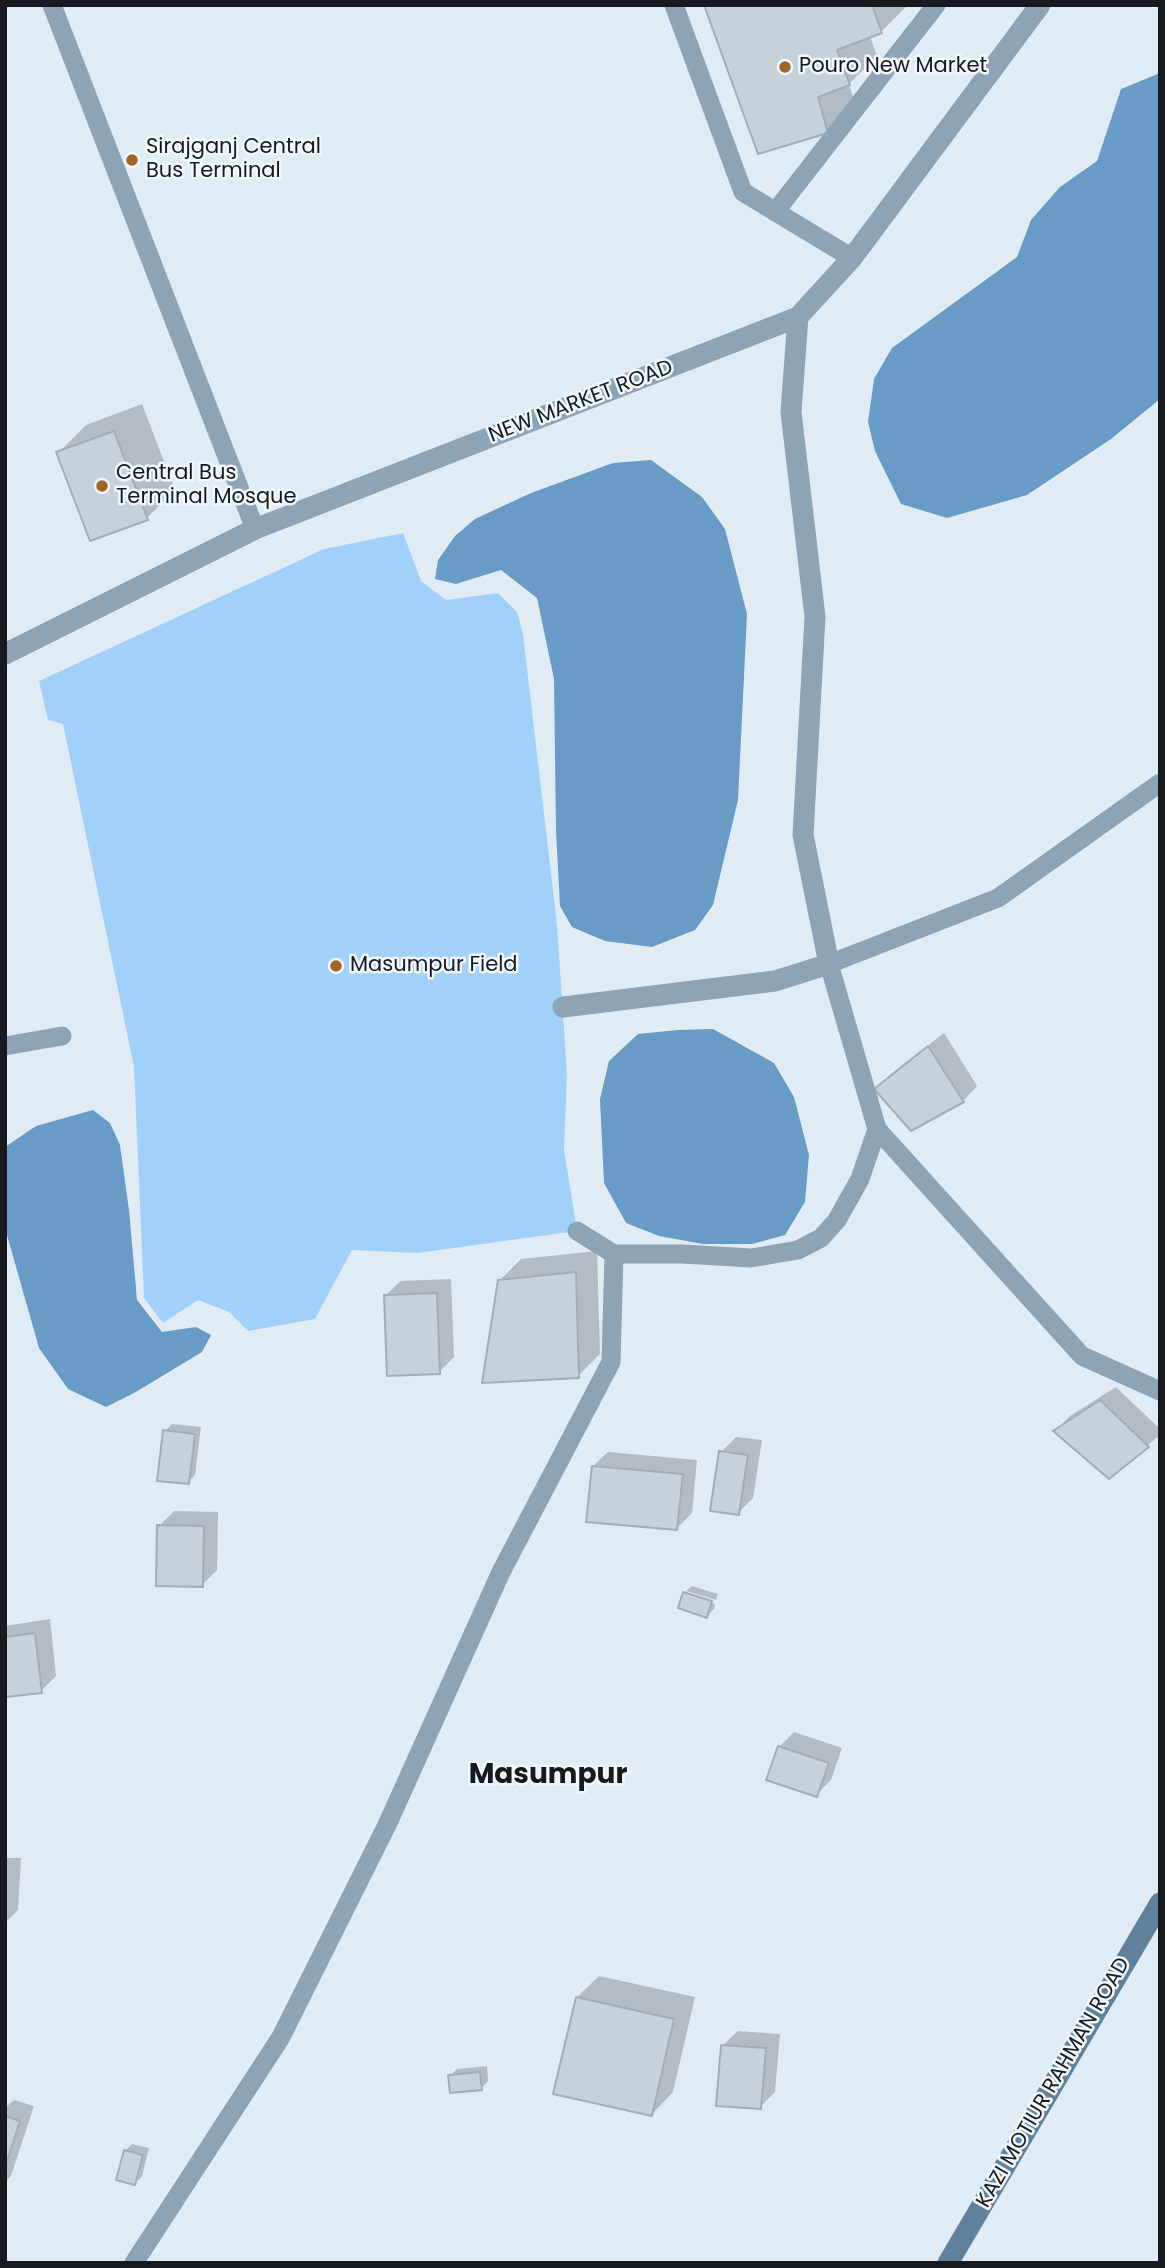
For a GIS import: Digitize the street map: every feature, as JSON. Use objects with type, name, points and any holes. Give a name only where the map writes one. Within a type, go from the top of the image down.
[{"type":"main road","name":"KAZI MOTIUR RAHMAN ROAD","points":[[948,2263],[1160,1903]]},
{"type":"street","name":"NEW MARKET ROAD","points":[[5,654],[255,529],[798,317],[852,258],[1040,5]]},
{"type":"street","points":[[563,1007],[775,981],[829,964],[803,835],[815,617],[792,412],[798,317]]},
{"type":"lane","points":[[52,5],[255,529]]},
{"type":"lane","points":[[674,5],[743,192],[852,258]]},
{"type":"lane","points":[[775,212],[936,5]]},
{"type":"lane","points":[[1160,783],[998,898],[829,964],[877,1129],[1082,1356],[1160,1391]]},
{"type":"lane","points":[[5,1046],[62,1036]]},
{"type":"lane","points":[[578,1231],[614,1254],[751,1258],[798,1250],[821,1238],[837,1220],[860,1179],[877,1129]]},
{"type":"lane","points":[[134,2263],[281,2037],[387,1825],[501,1572],[611,1362],[614,1254]]},
{"type":"shaded area","points":[[1160,73],[1160,399],[1111,439],[1027,495],[947,518],[901,504],[875,451],[868,422],[874,379],[892,348],[1017,257],[1031,220],[1060,187],[1097,161],[1121,89]]},
{"type":"shaded area","points":[[651,460],[702,497],[725,529],[747,614],[738,800],[713,905],[695,930],[652,947],[605,941],[572,927],[560,906],[554,679],[537,598],[501,570],[456,584],[435,579],[438,560],[455,536],[475,519],[531,493],[613,463]]},
{"type":"shaded area","name":"Masumpur Field","points":[[403,533],[421,581],[446,600],[498,593],[517,612],[523,634],[557,925],[567,1074],[564,1149],[577,1231],[417,1253],[352,1250],[315,1319],[248,1331],[229,1312],[198,1300],[163,1323],[144,1298],[134,1067],[63,724],[48,720],[39,681],[324,549]]},
{"type":"shaded area","points":[[713,1029],[774,1063],[794,1097],[809,1155],[805,1202],[785,1235],[752,1244],[703,1244],[659,1236],[626,1223],[604,1183],[600,1099],[609,1061],[638,1034]]},
{"type":"shaded area","points":[[93,1110],[110,1123],[120,1145],[137,1300],[162,1332],[196,1327],[211,1335],[202,1352],[106,1407],[68,1389],[39,1348],[5,1228],[5,1147],[36,1126]]},
{"type":"building","name":"Pouro New Market","points":[[704,5],[872,5],[882,33],[837,50],[850,85],[818,97],[828,133],[758,154]]},
{"type":"building","name":"Central Bus Terminal Mosque","points":[[114,431],[148,520],[90,541],[56,452]]},
{"type":"building","points":[[928,1046],[964,1102],[911,1131],[874,1089]]},
{"type":"building","points":[[576,1272],[579,1378],[482,1383],[498,1280]]},
{"type":"building","points":[[437,1293],[440,1374],[387,1376],[384,1295]]},
{"type":"building","points":[[1100,1400],[1149,1447],[1109,1479],[1053,1431]]},
{"type":"building","points":[[163,1430],[195,1434],[189,1484],[157,1481]]},
{"type":"building","points":[[719,1451],[748,1455],[739,1515],[710,1511]]},
{"type":"building","points":[[592,1466],[683,1474],[677,1530],[586,1522]]},
{"type":"building","points":[[157,1525],[204,1526],[203,1587],[156,1586]]},
{"type":"building","points":[[683,1592],[712,1601],[707,1618],[678,1608]]},
{"type":"building","points":[[35,1633],[42,1693],[5,1697],[5,1637]]},
{"type":"building","points":[[778,1746],[829,1763],[817,1797],[766,1780]]},
{"type":"building","points":[[576,1997],[674,2019],[652,2116],[553,2094]]},
{"type":"building","points":[[721,2045],[766,2048],[761,2109],[716,2106]]},
{"type":"building","points":[[480,2072],[482,2090],[450,2093],[448,2075]]},
{"type":"building","points":[[5,2116],[20,2121],[5,2167]]},
{"type":"building","points":[[124,2150],[143,2155],[135,2185],[116,2180]]},
{"type":"place","name":"Pouro New Market","points":[[785,67]]},
{"type":"place","name":"Sirajganj Central Bus Terminal","points":[[132,160]]},
{"type":"place","name":"Central Bus Terminal Mosque","points":[[102,486]]},
{"type":"place","name":"Masumpur Field","points":[[336,966]]},
{"type":"district","name":"Masumpur","points":[[548,1776]]}]
